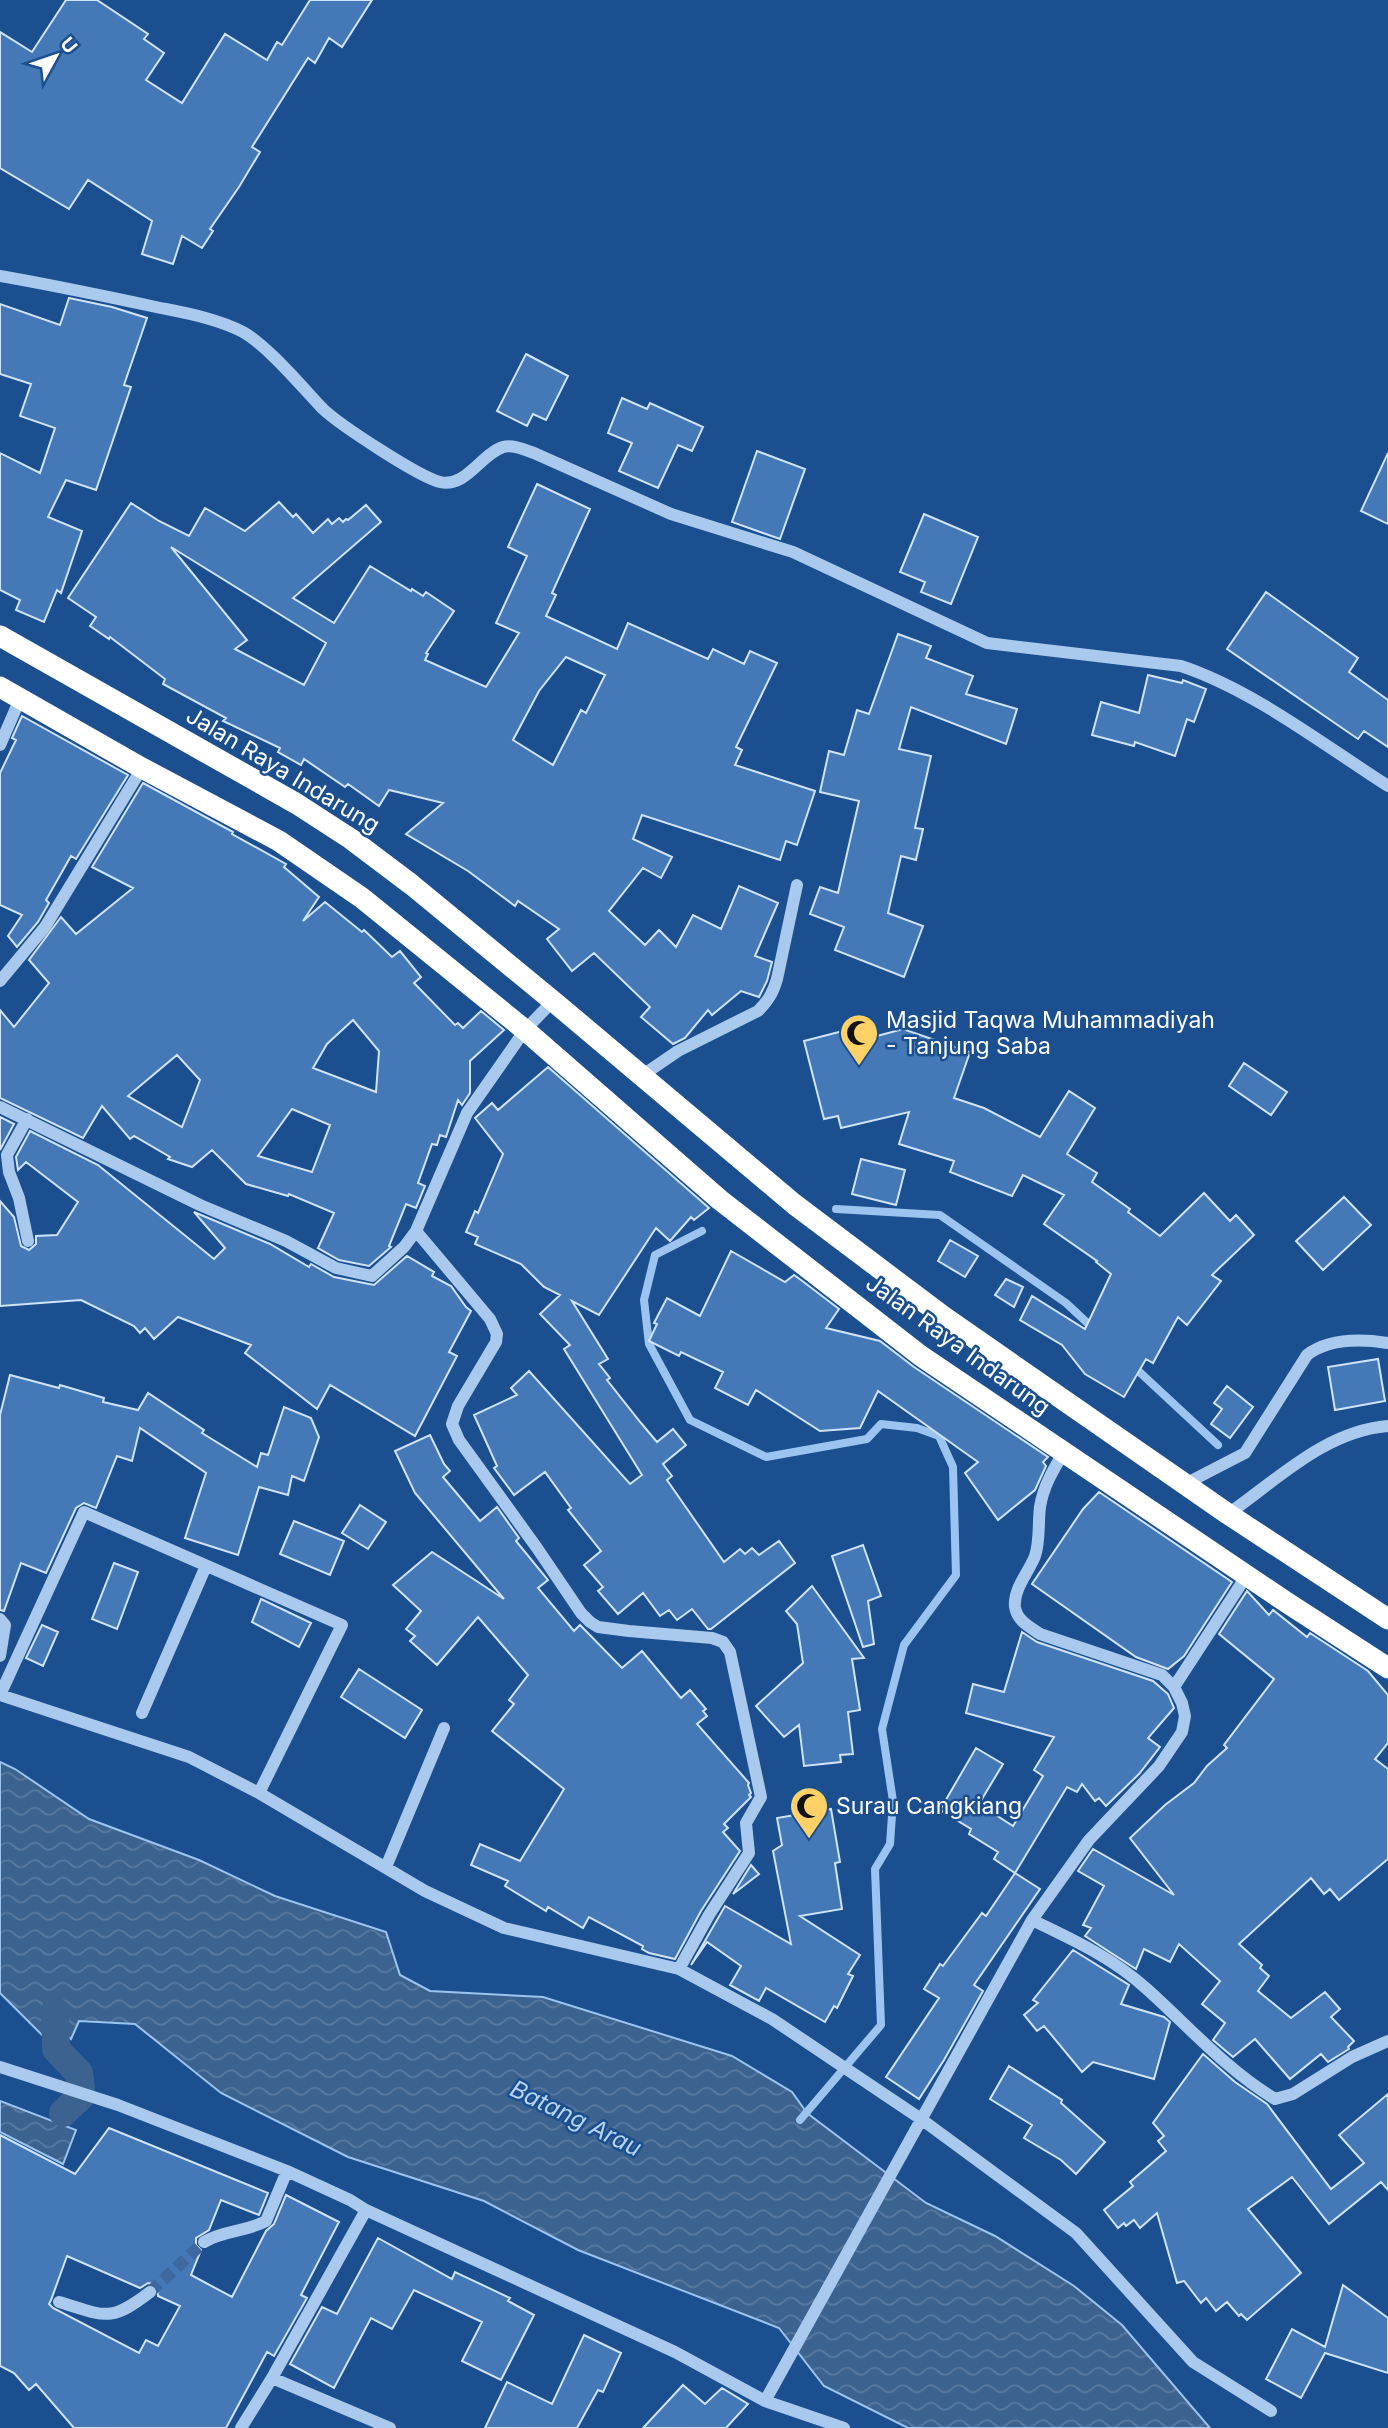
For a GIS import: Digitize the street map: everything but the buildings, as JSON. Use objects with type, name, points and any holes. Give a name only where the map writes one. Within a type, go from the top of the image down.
[{"type":"highway","name":"Jalan Raya Indarung","points":[[0,636],[297,804],[351,838],[553,1001],[794,1204],[956,1325],[1228,1514],[1388,1619]]},
{"type":"highway","name":"Jalan Raya Indarung","points":[[0,687],[142,768],[279,841],[362,898],[525,1030],[720,1200],[921,1356],[1388,1668]]},
{"type":"street","points":[[0,276],[71,288],[208,319],[243,332],[326,412],[416,471],[439,482],[451,482],[461,478],[503,447],[515,447],[682,519],[793,552],[987,643],[1181,666],[1212,676],[1256,701],[1388,786]]},
{"type":"street","points":[[0,745],[20,699]]},
{"type":"street","points":[[0,981],[45,927],[142,768]]},
{"type":"street","points":[[640,1077],[678,1051],[758,1011],[767,1002],[775,986],[797,885]]},
{"type":"street","points":[[0,1107],[200,1205],[286,1241],[336,1268],[372,1276],[404,1247],[416,1231],[467,1113],[525,1030],[553,1001]]},
{"type":"street","points":[[27,1119],[7,1155],[28,1241]]},
{"type":"street","points":[[416,1231],[491,1319],[497,1334],[496,1342],[458,1406],[452,1424],[459,1440],[581,1613],[598,1627],[712,1638],[723,1642],[730,1652],[761,1797],[746,1823],[749,1853],[709,1915],[679,1969]]},
{"type":"street","points":[[1185,1484],[1245,1453],[1307,1355],[1318,1346],[1363,1339],[1388,1343]]},
{"type":"street","points":[[1228,1514],[1316,1450],[1355,1434],[1388,1426]]},
{"type":"street","points":[[765,2401],[1032,1920],[1089,1840],[1159,1766],[1182,1732],[1185,1716],[1182,1703],[1174,1687],[1162,1675],[1040,1634],[1023,1623],[1017,1614],[1015,1604],[1023,1578],[1036,1555],[1040,1505],[1048,1479],[1064,1452]]},
{"type":"street","points":[[260,1793],[342,1625],[83,1512],[0,1695],[189,1757],[260,1793],[425,1891],[504,1928],[679,1969],[772,2020],[875,2087],[1076,2233],[1193,2362],[1271,2412]]},
{"type":"street","points":[[142,1713],[206,1566]]},
{"type":"street","points":[[1174,1687],[1247,1575]]},
{"type":"street","points":[[0,1619],[5,1625],[0,1656]]},
{"type":"street","points":[[386,1867],[444,1728]]},
{"type":"street","points":[[1032,1920],[1094,1950],[1146,1988],[1249,2083],[1275,2099],[1293,2094],[1352,2057],[1388,2041]]},
{"type":"street","points":[[0,2067],[118,2105],[287,2171],[675,2352],[765,2401],[844,2428]]},
{"type":"street","points":[[204,2242],[216,2235],[266,2221],[287,2171]]},
{"type":"street","points":[[242,2428],[366,2210]]},
{"type":"street","points":[[59,2302],[113,2315],[128,2310],[150,2292]]},
{"type":"street","points":[[272,2378],[390,2428]]},
{"type":"water","name":"Batang Arau","points":[[0,1762],[15,1769],[89,1819],[199,1860],[275,1896],[386,1932],[400,1975],[430,1991],[543,1997],[732,2056],[792,2092],[807,2113],[926,2203],[995,2236],[1074,2286],[1122,2325],[1210,2428],[908,2428],[824,2386],[779,2328],[578,2250],[484,2201],[348,2157],[221,2093],[135,2024],[79,2021],[71,2039],[57,2027],[56,2049],[0,1993]]},
{"type":"water","points":[[0,2101],[76,2130],[63,2164],[0,2132]]},
{"type":"waterway","points":[[836,1209],[940,1215],[1066,1303],[1096,1331]]},
{"type":"waterway","points":[[702,1231],[655,1255],[644,1300],[649,1344],[690,1420],[766,1457],[867,1439],[881,1424],[917,1428],[939,1436],[953,1467],[956,1575],[904,1645],[882,1729],[893,1801],[890,1844],[875,1869],[881,2025],[800,2120]]},
{"type":"waterway","points":[[1133,1366],[1218,1445]]},
{"type":"waterway","points":[[55,2011],[56,2049],[79,2073],[81,2087]]},
{"type":"waterway","points":[[63,2113],[81,2096]]},
{"type":"tunnel","points":[[150,2292],[204,2242]]},
{"type":"place","name":"Masjid Taqwa Muhammadiyah - Tanjung Saba","points":[[859,1067]]},
{"type":"place","name":"Surau Cangkiang","points":[[809,1840]]}]
